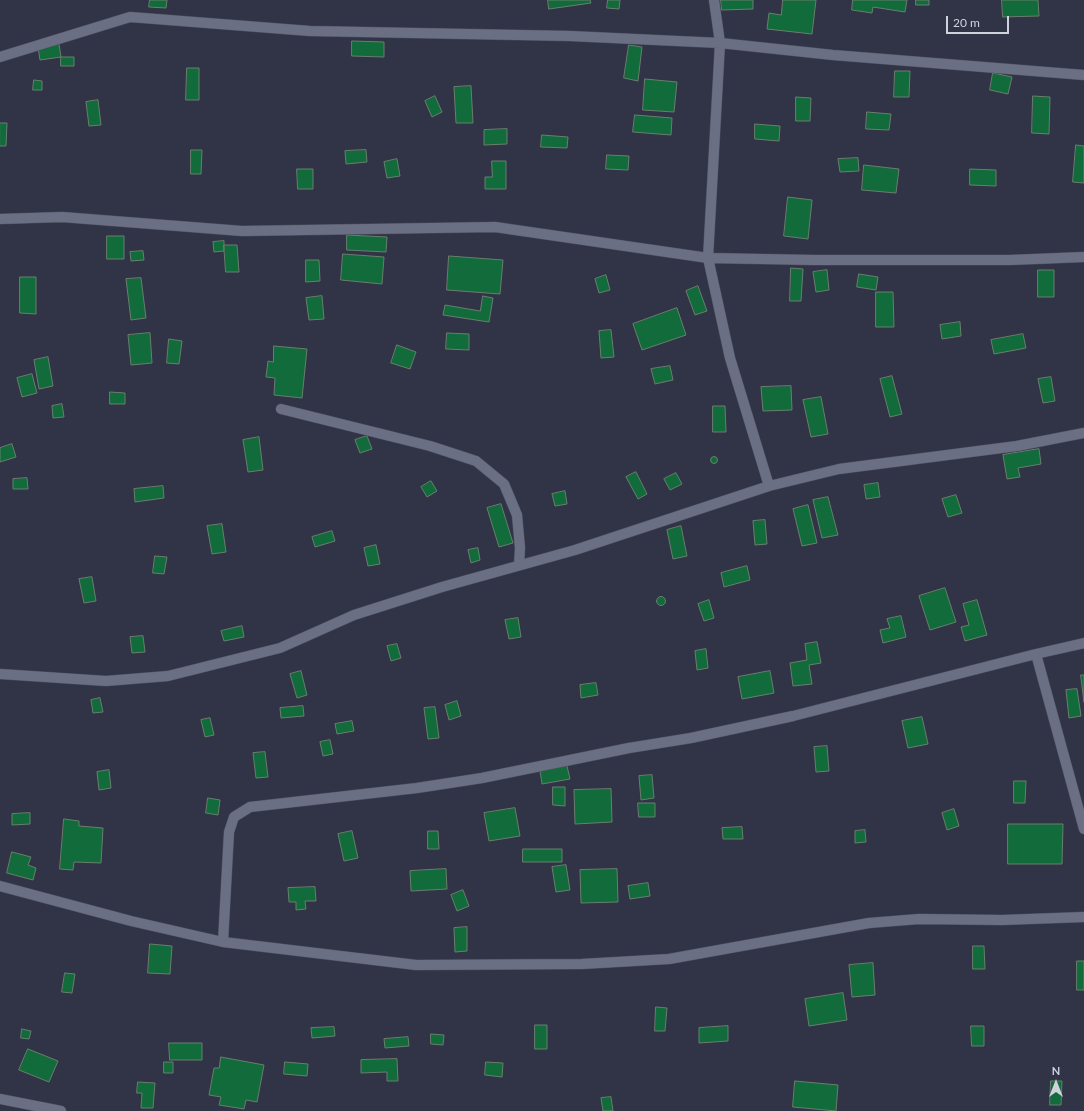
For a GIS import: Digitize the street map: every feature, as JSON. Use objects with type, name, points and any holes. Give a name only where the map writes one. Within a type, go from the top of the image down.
[{"type":"street","points":[[714,0],[720,43],[708,258],[730,358],[769,486]]},
{"type":"street","points":[[0,57],[130,17],[310,31],[570,36],[720,43],[833,55],[1084,75]]},
{"type":"street","points":[[0,219],[62,217],[242,231],[514,229],[708,258],[814,260],[1010,260],[1084,257]]},
{"type":"street","points":[[281,409],[430,446],[476,461],[504,484],[517,514],[520,548],[519,565]]},
{"type":"street","points":[[0,674],[106,681],[168,676],[280,648],[354,616],[442,587],[575,550],[769,486],[839,469],[1017,446],[1084,433]]},
{"type":"street","points":[[223,942],[229,832],[234,817],[250,807],[417,788],[482,778],[629,748],[691,738],[816,710],[1084,643]]},
{"type":"street","points":[[1036,654],[1084,829]]},
{"type":"street","points":[[0,886],[130,921],[223,942],[416,965],[582,964],[670,959],[869,923],[918,919],[1002,920],[1084,917]]},
{"type":"street","points":[[0,1099],[60,1111]]},
{"type":"building","points":[[150,0],[167,0],[166,8],[149,7]]},
{"type":"building","points":[[548,0],[590,0],[591,3],[549,9]]},
{"type":"building","points":[[608,0],[620,0],[619,9],[607,8]]},
{"type":"building","points":[[721,0],[753,0],[753,9],[722,10]]},
{"type":"building","points":[[783,0],[816,0],[812,34],[767,29],[769,13],[781,15]]},
{"type":"building","points":[[853,0],[907,0],[905,12],[873,7],[872,13],[852,10]]},
{"type":"building","points":[[916,0],[929,0],[929,5],[916,5]]},
{"type":"building","points":[[1002,0],[1038,0],[1039,16],[1003,17]]},
{"type":"building","points":[[352,41],[384,42],[384,57],[352,56]]},
{"type":"building","points":[[59,44],[61,57],[40,60],[38,47]]},
{"type":"building","points":[[629,45],[642,47],[638,81],[624,78]]},
{"type":"building","points":[[61,57],[74,57],[74,66],[61,66]]},
{"type":"building","points":[[187,68],[199,68],[199,100],[186,100]]},
{"type":"building","points":[[895,71],[910,71],[909,97],[894,97]]},
{"type":"building","points":[[993,73],[1012,77],[1008,94],[990,90]]},
{"type":"building","points":[[645,79],[677,82],[674,112],[643,110]]},
{"type":"building","points":[[34,80],[42,81],[42,90],[33,90]]},
{"type":"building","points":[[471,86],[473,123],[456,123],[454,87]]},
{"type":"building","points":[[435,96],[442,112],[432,117],[425,101]]},
{"type":"building","points":[[1033,96],[1050,97],[1049,134],[1032,133]]},
{"type":"building","points":[[796,97],[811,98],[810,121],[796,121]]},
{"type":"building","points":[[98,100],[101,125],[89,126],[86,102]]},
{"type":"building","points":[[867,112],[891,114],[889,130],[866,129]]},
{"type":"building","points":[[635,115],[672,118],[671,135],[633,132]]},
{"type":"building","points":[[0,123],[7,123],[6,146],[0,146]]},
{"type":"building","points":[[755,124],[780,126],[779,141],[755,139]]},
{"type":"building","points":[[507,129],[507,144],[484,145],[484,130]]},
{"type":"building","points":[[542,135],[568,137],[567,148],[541,147]]},
{"type":"building","points":[[1076,145],[1084,146],[1084,183],[1073,182]]},
{"type":"building","points":[[191,150],[202,150],[201,174],[191,174]]},
{"type":"building","points":[[366,150],[367,162],[346,164],[345,151]]},
{"type":"building","points":[[607,155],[629,156],[628,170],[606,169]]},
{"type":"building","points":[[858,158],[859,171],[840,172],[838,159]]},
{"type":"building","points":[[397,159],[400,176],[387,178],[384,162]]},
{"type":"building","points":[[492,161],[506,161],[506,189],[485,189],[485,177],[492,177]]},
{"type":"building","points":[[864,165],[899,169],[896,193],[862,190]]},
{"type":"building","points":[[297,169],[313,169],[313,189],[298,189]]},
{"type":"building","points":[[970,169],[996,170],[996,186],[970,185]]},
{"type":"building","points":[[788,197],[812,200],[808,239],[784,236]]},
{"type":"building","points":[[347,235],[387,237],[386,252],[347,250]]},
{"type":"building","points":[[107,236],[124,236],[124,259],[107,259]]},
{"type":"building","points":[[224,241],[224,251],[214,252],[213,242]]},
{"type":"building","points":[[224,245],[237,245],[239,272],[226,272]]},
{"type":"building","points":[[143,251],[144,260],[131,261],[130,252]]},
{"type":"building","points":[[343,254],[384,257],[382,284],[341,280]]},
{"type":"building","points":[[449,256],[503,260],[500,294],[447,290]]},
{"type":"building","points":[[306,260],[319,260],[320,281],[306,282]]},
{"type":"building","points":[[791,268],[803,269],[801,301],[790,301]]},
{"type":"building","points":[[827,270],[829,290],[816,292],[813,272]]},
{"type":"building","points":[[1038,270],[1054,270],[1054,297],[1038,297]]},
{"type":"building","points":[[859,274],[878,277],[876,290],[857,287]]},
{"type":"building","points":[[606,275],[610,290],[599,293],[595,279]]},
{"type":"building","points":[[20,277],[36,277],[36,314],[20,313]]},
{"type":"building","points":[[141,278],[146,318],[131,320],[126,279]]},
{"type":"building","points":[[698,286],[707,311],[695,315],[686,291]]},
{"type":"building","points":[[876,292],[893,292],[894,327],[876,327]]},
{"type":"building","points":[[322,296],[324,319],[309,320],[306,298]]},
{"type":"building","points":[[483,296],[493,298],[489,322],[443,315],[445,305],[480,311]]},
{"type":"building","points":[[677,308],[686,335],[642,350],[633,324]]},
{"type":"building","points":[[960,322],[961,336],[942,339],[940,325]]},
{"type":"building","points":[[611,330],[614,357],[601,358],[599,331]]},
{"type":"building","points":[[150,333],[152,363],[131,365],[128,335]]},
{"type":"building","points":[[447,333],[469,334],[469,350],[446,349]]},
{"type":"building","points":[[1023,334],[1026,348],[994,354],[991,340]]},
{"type":"building","points":[[169,339],[182,341],[179,364],[167,363]]},
{"type":"building","points":[[397,345],[416,352],[410,369],[391,363]]},
{"type":"building","points":[[274,346],[307,349],[302,398],[274,395],[275,378],[266,377],[268,361],[273,362]]},
{"type":"building","points":[[48,357],[53,386],[39,389],[34,360]]},
{"type":"building","points":[[670,366],[673,380],[655,384],[651,369]]},
{"type":"building","points":[[32,374],[37,393],[22,397],[17,378]]},
{"type":"building","points":[[892,376],[902,414],[890,417],[880,379]]},
{"type":"building","points":[[1051,377],[1055,401],[1043,403],[1038,379]]},
{"type":"building","points":[[791,386],[792,410],[763,411],[761,387]]},
{"type":"building","points":[[110,392],[125,393],[125,404],[110,404]]},
{"type":"building","points":[[821,397],[828,434],[811,437],[803,400]]},
{"type":"building","points":[[62,404],[64,417],[53,418],[52,406]]},
{"type":"building","points":[[713,406],[725,406],[726,432],[713,432]]},
{"type":"building","points":[[367,436],[372,449],[360,453],[355,440]]},
{"type":"building","points":[[259,437],[263,470],[248,472],[243,440]]},
{"type":"building","points":[[12,444],[16,457],[0,462],[0,448]]},
{"type":"building","points":[[1039,449],[1041,464],[1018,468],[1020,477],[1007,479],[1003,455]]},
{"type":"building","points":[[714,456],[718,460],[714,464],[710,460]]},
{"type":"building","points":[[636,472],[647,494],[638,499],[626,477]]},
{"type":"building","points":[[676,473],[682,484],[670,490],[664,479]]},
{"type":"building","points":[[27,478],[28,489],[13,489],[13,479]]},
{"type":"building","points":[[431,481],[437,491],[427,497],[421,487]]},
{"type":"building","points":[[878,483],[880,497],[866,499],[864,485]]},
{"type":"building","points":[[163,486],[164,498],[135,502],[134,489]]},
{"type":"building","points":[[565,491],[567,504],[555,506],[552,494]]},
{"type":"building","points":[[956,495],[962,513],[948,517],[942,499]]},
{"type":"building","points":[[828,497],[838,535],[822,538],[813,500]]},
{"type":"building","points":[[501,504],[513,543],[499,547],[487,508]]},
{"type":"building","points":[[808,505],[817,543],[802,546],[793,509]]},
{"type":"building","points":[[765,520],[767,544],[755,545],[753,521]]},
{"type":"building","points":[[222,524],[226,552],[212,554],[207,526]]},
{"type":"building","points":[[681,526],[687,556],[673,559],[667,530]]},
{"type":"building","points":[[332,531],[335,541],[315,547],[312,537]]},
{"type":"building","points":[[376,545],[380,564],[368,566],[364,548]]},
{"type":"building","points":[[478,548],[480,560],[471,563],[468,550]]},
{"type":"building","points":[[155,556],[167,557],[164,574],[153,573]]},
{"type":"building","points":[[747,566],[750,580],[724,587],[721,573]]},
{"type":"building","points":[[92,577],[96,601],[84,603],[79,579]]},
{"type":"building","points":[[945,588],[956,622],[930,630],[919,596]]},
{"type":"building","points":[[661,596],[666,601],[661,606],[656,601]]},
{"type":"building","points":[[709,600],[714,618],[704,621],[698,604]]},
{"type":"building","points":[[977,600],[987,635],[965,641],[961,627],[969,625],[963,604]]},
{"type":"building","points":[[901,616],[906,637],[883,643],[880,630],[890,628],[887,619]]},
{"type":"building","points":[[518,618],[521,637],[509,639],[505,620]]},
{"type":"building","points":[[242,626],[244,637],[224,641],[221,631]]},
{"type":"building","points":[[143,636],[145,652],[132,653],[130,637]]},
{"type":"building","points":[[817,642],[821,663],[809,665],[812,684],[793,686],[790,663],[807,660],[805,644]]},
{"type":"building","points":[[397,644],[401,658],[391,661],[387,646]]},
{"type":"building","points":[[706,649],[708,668],[697,670],[695,651]]},
{"type":"building","points":[[301,671],[307,695],[297,698],[290,674]]},
{"type":"building","points":[[770,671],[774,693],[742,699],[738,677]]},
{"type":"building","points":[[1081,675],[1084,675],[1084,702]]},
{"type":"building","points":[[596,683],[598,695],[581,698],[580,685]]},
{"type":"building","points":[[1077,689],[1081,716],[1069,718],[1066,690]]},
{"type":"building","points":[[100,698],[103,712],[93,713],[91,700]]},
{"type":"building","points":[[457,701],[461,716],[449,720],[445,705]]},
{"type":"building","points":[[303,706],[304,716],[281,718],[280,708]]},
{"type":"building","points":[[435,707],[439,738],[428,739],[424,708]]},
{"type":"building","points":[[922,717],[928,744],[908,748],[902,721]]},
{"type":"building","points":[[210,718],[214,735],[205,737],[201,720]]},
{"type":"building","points":[[352,721],[354,731],[337,734],[335,724]]},
{"type":"building","points":[[330,740],[333,754],[323,756],[320,742]]},
{"type":"building","points":[[827,746],[829,771],[816,772],[814,747]]},
{"type":"building","points":[[265,752],[268,777],[256,778],[253,753]]},
{"type":"building","points":[[567,766],[570,779],[542,784],[540,771]]},
{"type":"building","points":[[109,770],[111,788],[99,790],[97,772]]},
{"type":"building","points":[[652,775],[654,798],[641,800],[639,776]]},
{"type":"building","points":[[1014,781],[1026,781],[1025,803],[1014,803]]},
{"type":"building","points":[[553,787],[565,787],[565,806],[553,805]]},
{"type":"building","points":[[611,789],[612,822],[575,824],[574,790]]},
{"type":"building","points":[[208,798],[220,800],[218,815],[206,813]]},
{"type":"building","points":[[638,803],[655,803],[655,817],[639,817]]},
{"type":"building","points":[[515,808],[520,836],[489,841],[484,813]]},
{"type":"building","points":[[954,809],[959,826],[947,830],[942,813]]},
{"type":"building","points":[[30,813],[30,824],[12,825],[12,814]]},
{"type":"building","points":[[64,819],[79,821],[79,826],[103,828],[101,863],[74,862],[73,870],[60,869]]},
{"type":"building","points":[[1008,824],[1063,824],[1062,864],[1008,864]]},
{"type":"building","points":[[742,827],[743,839],[723,839],[722,828]]},
{"type":"building","points":[[865,830],[866,842],[855,843],[855,831]]},
{"type":"building","points":[[352,831],[358,858],[344,861],[338,834]]},
{"type":"building","points":[[428,831],[438,831],[439,849],[428,849]]},
{"type":"building","points":[[523,849],[562,849],[562,862],[523,862]]},
{"type":"building","points":[[12,852],[31,857],[28,865],[36,868],[33,880],[7,873]]},
{"type":"building","points":[[566,865],[570,890],[556,892],[552,867]]},
{"type":"building","points":[[446,869],[447,889],[411,891],[410,871]]},
{"type":"building","points":[[617,869],[618,902],[581,903],[580,870]]},
{"type":"building","points":[[648,883],[650,896],[630,899],[628,886]]},
{"type":"building","points":[[315,887],[316,901],[305,901],[306,909],[296,910],[296,902],[289,902],[288,888]]},
{"type":"building","points":[[463,890],[469,906],[457,911],[451,895]]},
{"type":"building","points":[[467,927],[467,951],[455,952],[454,928]]},
{"type":"building","points":[[150,944],[172,946],[170,974],[148,973]]},
{"type":"building","points":[[973,946],[984,946],[985,969],[973,969]]},
{"type":"building","points":[[1077,961],[1084,961],[1084,990],[1077,990]]},
{"type":"building","points":[[873,963],[875,995],[852,997],[849,965]]},
{"type":"building","points":[[65,973],[75,974],[72,993],[62,992]]},
{"type":"building","points":[[843,993],[847,1020],[809,1026],[805,999]]},
{"type":"building","points":[[656,1007],[667,1008],[665,1031],[655,1031]]},
{"type":"building","points":[[535,1025],[547,1025],[547,1049],[535,1049]]},
{"type":"building","points":[[728,1026],[728,1041],[699,1043],[699,1028]]},
{"type":"building","points":[[971,1026],[984,1026],[984,1046],[972,1046]]},
{"type":"building","points":[[334,1027],[335,1036],[312,1038],[311,1028]]},
{"type":"building","points":[[22,1029],[31,1031],[29,1039],[21,1038]]},
{"type":"building","points":[[431,1034],[444,1035],[443,1045],[431,1044]]},
{"type":"building","points":[[408,1037],[409,1046],[385,1048],[384,1039]]},
{"type":"building","points":[[169,1043],[202,1043],[202,1060],[170,1060]]},
{"type":"building","points":[[28,1049],[58,1061],[49,1082],[19,1070]]},
{"type":"building","points":[[221,1057],[264,1065],[257,1102],[246,1100],[244,1109],[219,1105],[221,1097],[209,1095],[214,1068],[219,1068]]},
{"type":"building","points":[[397,1059],[398,1081],[387,1081],[387,1072],[361,1073],[361,1060]]},
{"type":"building","points":[[164,1062],[173,1062],[173,1073],[164,1073]]},
{"type":"building","points":[[285,1062],[308,1064],[307,1076],[284,1074]]},
{"type":"building","points":[[486,1062],[503,1063],[502,1077],[485,1075]]},
{"type":"building","points":[[795,1081],[838,1085],[836,1111],[793,1107]]},
{"type":"building","points":[[1051,1081],[1062,1081],[1061,1105],[1050,1105]]},
{"type":"building","points":[[138,1082],[155,1083],[153,1108],[141,1108],[142,1093],[137,1093]]},
{"type":"building","points":[[611,1097],[613,1111],[603,1111],[601,1098]]}]
